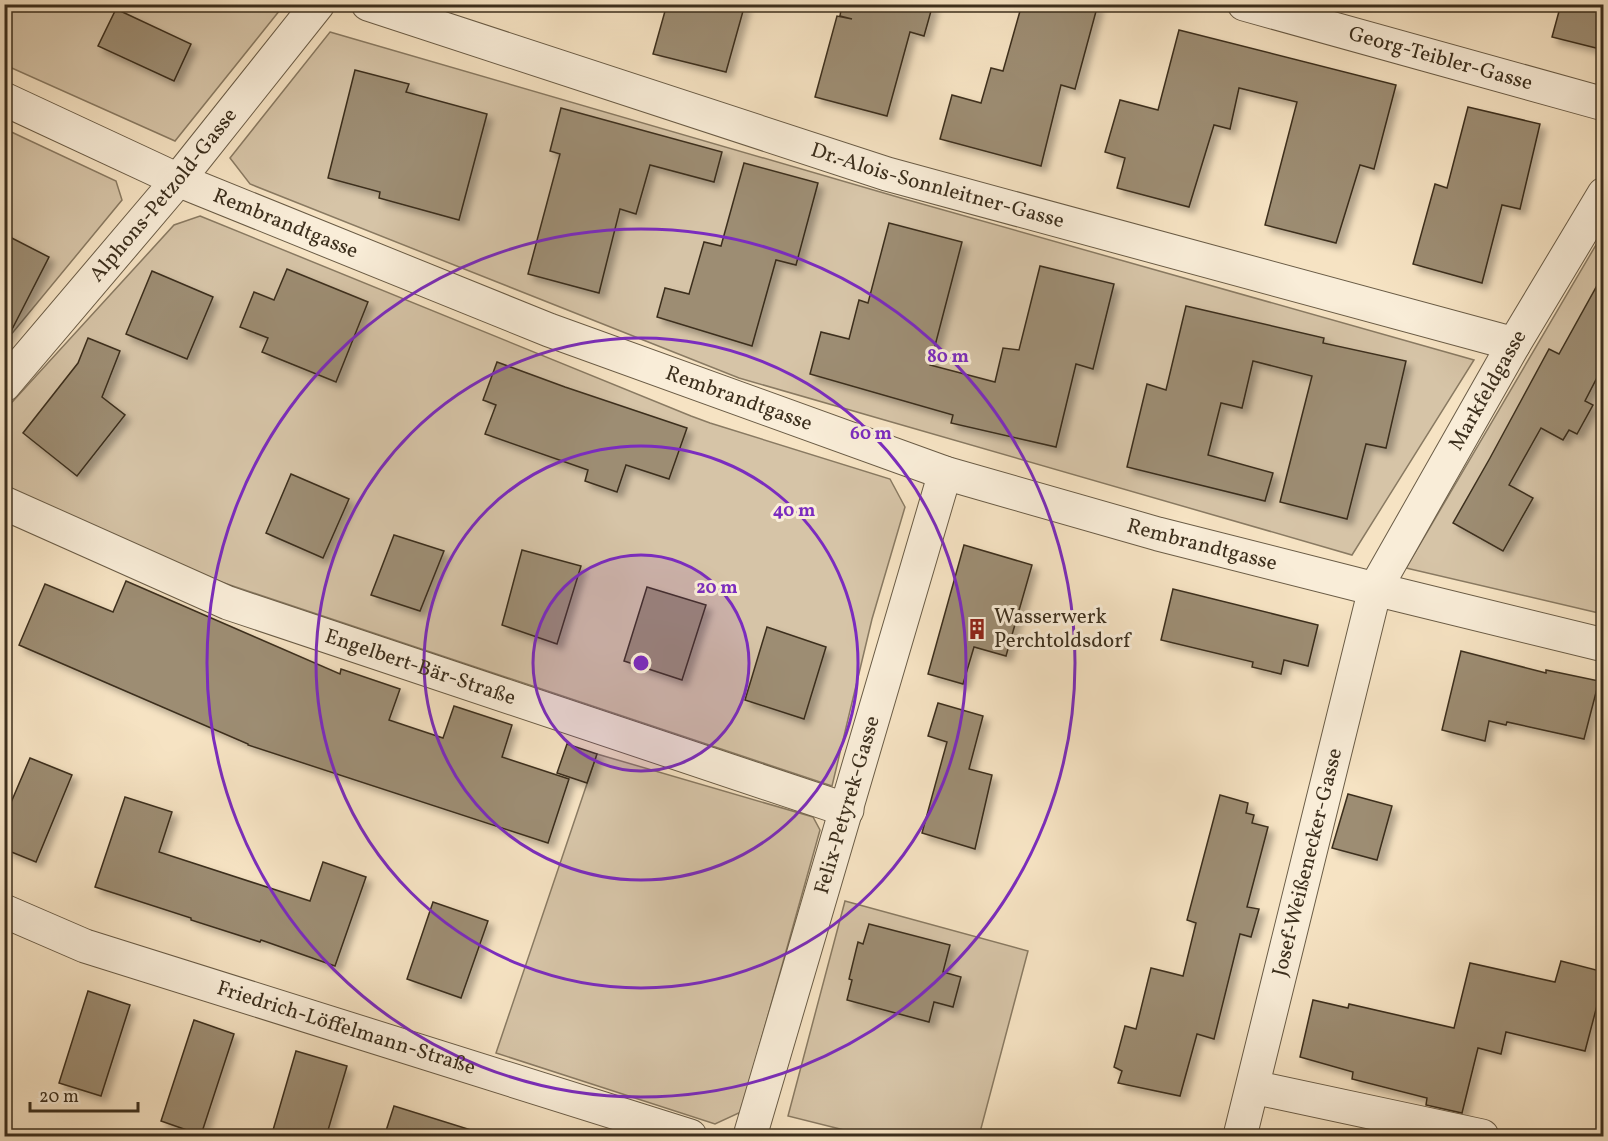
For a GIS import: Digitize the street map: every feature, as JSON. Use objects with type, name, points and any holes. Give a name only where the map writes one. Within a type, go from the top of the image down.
[{"type":"street","name":"Alphons-Petzold-Gasse","points":[[4,385],[178,180],[318,4]]},
{"type":"street","name":"Dr.-Alois-Sonnleitner-Gasse","points":[[368,4],[887,174],[1514,344]]},
{"type":"street","name":"Georg-Teibler-Gasse","points":[[1244,4],[1604,104]]},
{"type":"street","name":"Rembrandtgasse","points":[[4,99],[178,180],[549,330],[945,473],[1167,536],[1604,645]]},
{"type":"street","name":"Markfeldgasse","points":[[1375,589],[1514,344],[1604,194]]},
{"type":"street","name":"Felix-Petyrek-Gasse","points":[[750,1137],[945,473]]},
{"type":"street","name":"Engelbert-Bär-Straße","points":[[4,502],[228,603],[847,810]]},
{"type":"street","name":"Josef-Weißenecker-Gasse","points":[[1240,1137],[1375,589]]},
{"type":"street","name":"Friedrich-Löffelmann-Straße","points":[[4,911],[85,946],[690,1137]]},
{"type":"street","points":[[1252,1087],[1482,1137]]},
{"type":"shaded area","points":[[5,5],[284,5],[175,141],[5,65]]},
{"type":"shaded area","points":[[330,32],[901,198],[1474,360],[1352,555],[739,378],[250,184],[230,158]]},
{"type":"shaded area","points":[[5,129],[116,181],[122,200],[5,342]]},
{"type":"shaded area","points":[[200,216],[691,416],[890,479],[905,507],[872,619],[832,786],[215,580],[4,490],[4,411],[174,225]]},
{"type":"shaded area","points":[[1603,233],[1603,614],[1406,568]]},
{"type":"shaded area","points":[[597,754],[813,817],[820,830],[741,1112],[715,1124],[496,1053]]},
{"type":"shaded area","points":[[845,901],[1028,951],[979,1136],[868,1136],[788,1116]]},
{"type":"building","points":[[667,4],[745,4],[726,72],[653,54]]},
{"type":"building","points":[[842,4],[933,4],[924,36],[910,32],[887,116],[815,97],[837,16],[852,19],[840,16]]},
{"type":"building","points":[[1022,4],[1098,4],[1075,89],[1061,85],[1041,166],[940,139],[952,95],[981,103],[991,68],[1003,71]]},
{"type":"building","points":[[1561,4],[1604,4],[1604,50],[1552,37]]},
{"type":"building","points":[[116,9],[191,44],[174,81],[98,46]]},
{"type":"building","points":[[1179,30],[1396,85],[1374,169],[1360,165],[1336,243],[1265,225],[1297,102],[1239,88],[1230,129],[1214,125],[1189,207],[1117,188],[1125,158],[1105,152],[1120,100],[1158,110]]},
{"type":"building","points":[[355,70],[409,84],[406,92],[487,114],[459,220],[379,198],[380,192],[328,178]]},
{"type":"building","points":[[1468,107],[1540,124],[1520,209],[1502,205],[1482,283],[1413,264],[1435,184],[1447,188]]},
{"type":"building","points":[[561,108],[722,152],[714,182],[650,165],[636,214],[620,209],[599,293],[528,274],[560,154],[550,151]]},
{"type":"building","points":[[744,163],[818,183],[796,265],[776,260],[752,346],[657,317],[665,288],[689,294],[704,242],[721,246]]},
{"type":"building","points":[[889,223],[962,242],[930,365],[995,382],[1003,348],[1019,350],[1040,266],[1114,284],[1093,369],[1076,364],[1056,447],[951,423],[953,415],[810,374],[821,332],[849,339],[859,300],[868,303]]},
{"type":"building","points":[[4,234],[49,257],[4,345]]},
{"type":"building","points":[[287,269],[368,302],[336,382],[262,352],[268,338],[240,327],[254,292],[274,300]]},
{"type":"building","points":[[152,271],[213,297],[187,359],[126,334]]},
{"type":"building","points":[[1604,273],[1604,364],[1585,401],[1593,405],[1577,434],[1569,430],[1563,440],[1541,428],[1509,485],[1533,498],[1503,551],[1453,523],[1549,349],[1559,354]]},
{"type":"building","points":[[1186,306],[1324,338],[1323,343],[1406,361],[1386,448],[1366,444],[1347,519],[1280,502],[1312,376],[1253,361],[1242,408],[1221,403],[1208,455],[1273,473],[1265,501],[1127,467],[1147,384],[1166,390]]},
{"type":"building","points":[[88,338],[120,351],[102,397],[125,415],[77,476],[23,433],[78,363]]},
{"type":"building","points":[[497,362],[687,428],[669,479],[626,465],[617,492],[585,481],[588,470],[485,434],[496,405],[483,400]]},
{"type":"building","points":[[291,474],[349,499],[323,558],[266,533]]},
{"type":"building","points":[[394,535],[444,551],[420,611],[371,595]]},
{"type":"building","name":"Wasserwerk Perchtoldsdorf","points":[[964,545],[1032,565],[1006,656],[974,647],[963,684],[928,674]]},
{"type":"building","points":[[522,550],[581,566],[557,644],[502,625]]},
{"type":"building","points":[[126,581],[340,674],[341,669],[400,689],[389,720],[443,738],[454,706],[512,725],[502,757],[569,779],[548,843],[248,745],[19,645],[45,584],[113,612]]},
{"type":"building","points":[[647,587],[706,605],[682,680],[624,661]]},
{"type":"building","points":[[1173,589],[1318,625],[1308,666],[1284,660],[1281,674],[1252,667],[1253,662],[1161,640]]},
{"type":"building","points":[[767,627],[826,647],[804,719],[745,700]]},
{"type":"building","points":[[1461,651],[1546,673],[1546,670],[1599,681],[1584,739],[1507,722],[1506,725],[1489,721],[1485,741],[1442,730]]},
{"type":"building","points":[[938,703],[983,716],[969,769],[992,775],[975,849],[922,833],[947,742],[928,736]]},
{"type":"building","points":[[567,744],[597,754],[587,783],[557,773]]},
{"type":"building","points":[[30,758],[72,775],[36,862],[4,849],[4,819]]},
{"type":"building","points":[[1348,794],[1392,806],[1377,860],[1332,848]]},
{"type":"building","points":[[1220,795],[1248,803],[1246,813],[1254,815],[1252,823],[1268,827],[1247,907],[1259,909],[1251,937],[1240,934],[1214,1039],[1197,1034],[1180,1096],[1118,1083],[1122,1071],[1114,1067],[1125,1026],[1136,1029],[1151,968],[1183,976],[1196,923],[1187,920]]},
{"type":"building","points":[[125,797],[172,812],[159,852],[310,901],[323,862],[366,877],[335,966],[95,887]]},
{"type":"building","points":[[433,902],[488,921],[461,998],[407,979]]},
{"type":"building","points":[[869,924],[950,945],[943,972],[961,977],[953,1007],[934,1002],[929,1022],[847,1000],[852,980],[849,979],[858,942],[863,944]]},
{"type":"building","points":[[1561,961],[1604,972],[1585,1051],[1506,1032],[1501,1054],[1478,1048],[1462,1113],[1426,1105],[1427,1098],[1352,1079],[1353,1072],[1300,1057],[1313,1000],[1348,1008],[1349,1004],[1454,1028],[1470,963],[1555,982]]},
{"type":"building","points":[[88,991],[130,1005],[101,1096],[59,1083]]},
{"type":"building","points":[[194,1020],[234,1034],[201,1135],[161,1121]]},
{"type":"building","points":[[296,1051],[347,1066],[326,1137],[271,1137]]},
{"type":"building","points":[[394,1106],[471,1130],[470,1137],[384,1137]]},
{"type":"place","name":"Wasserwerk Perchtoldsdorf","points":[[977,629]]}]
